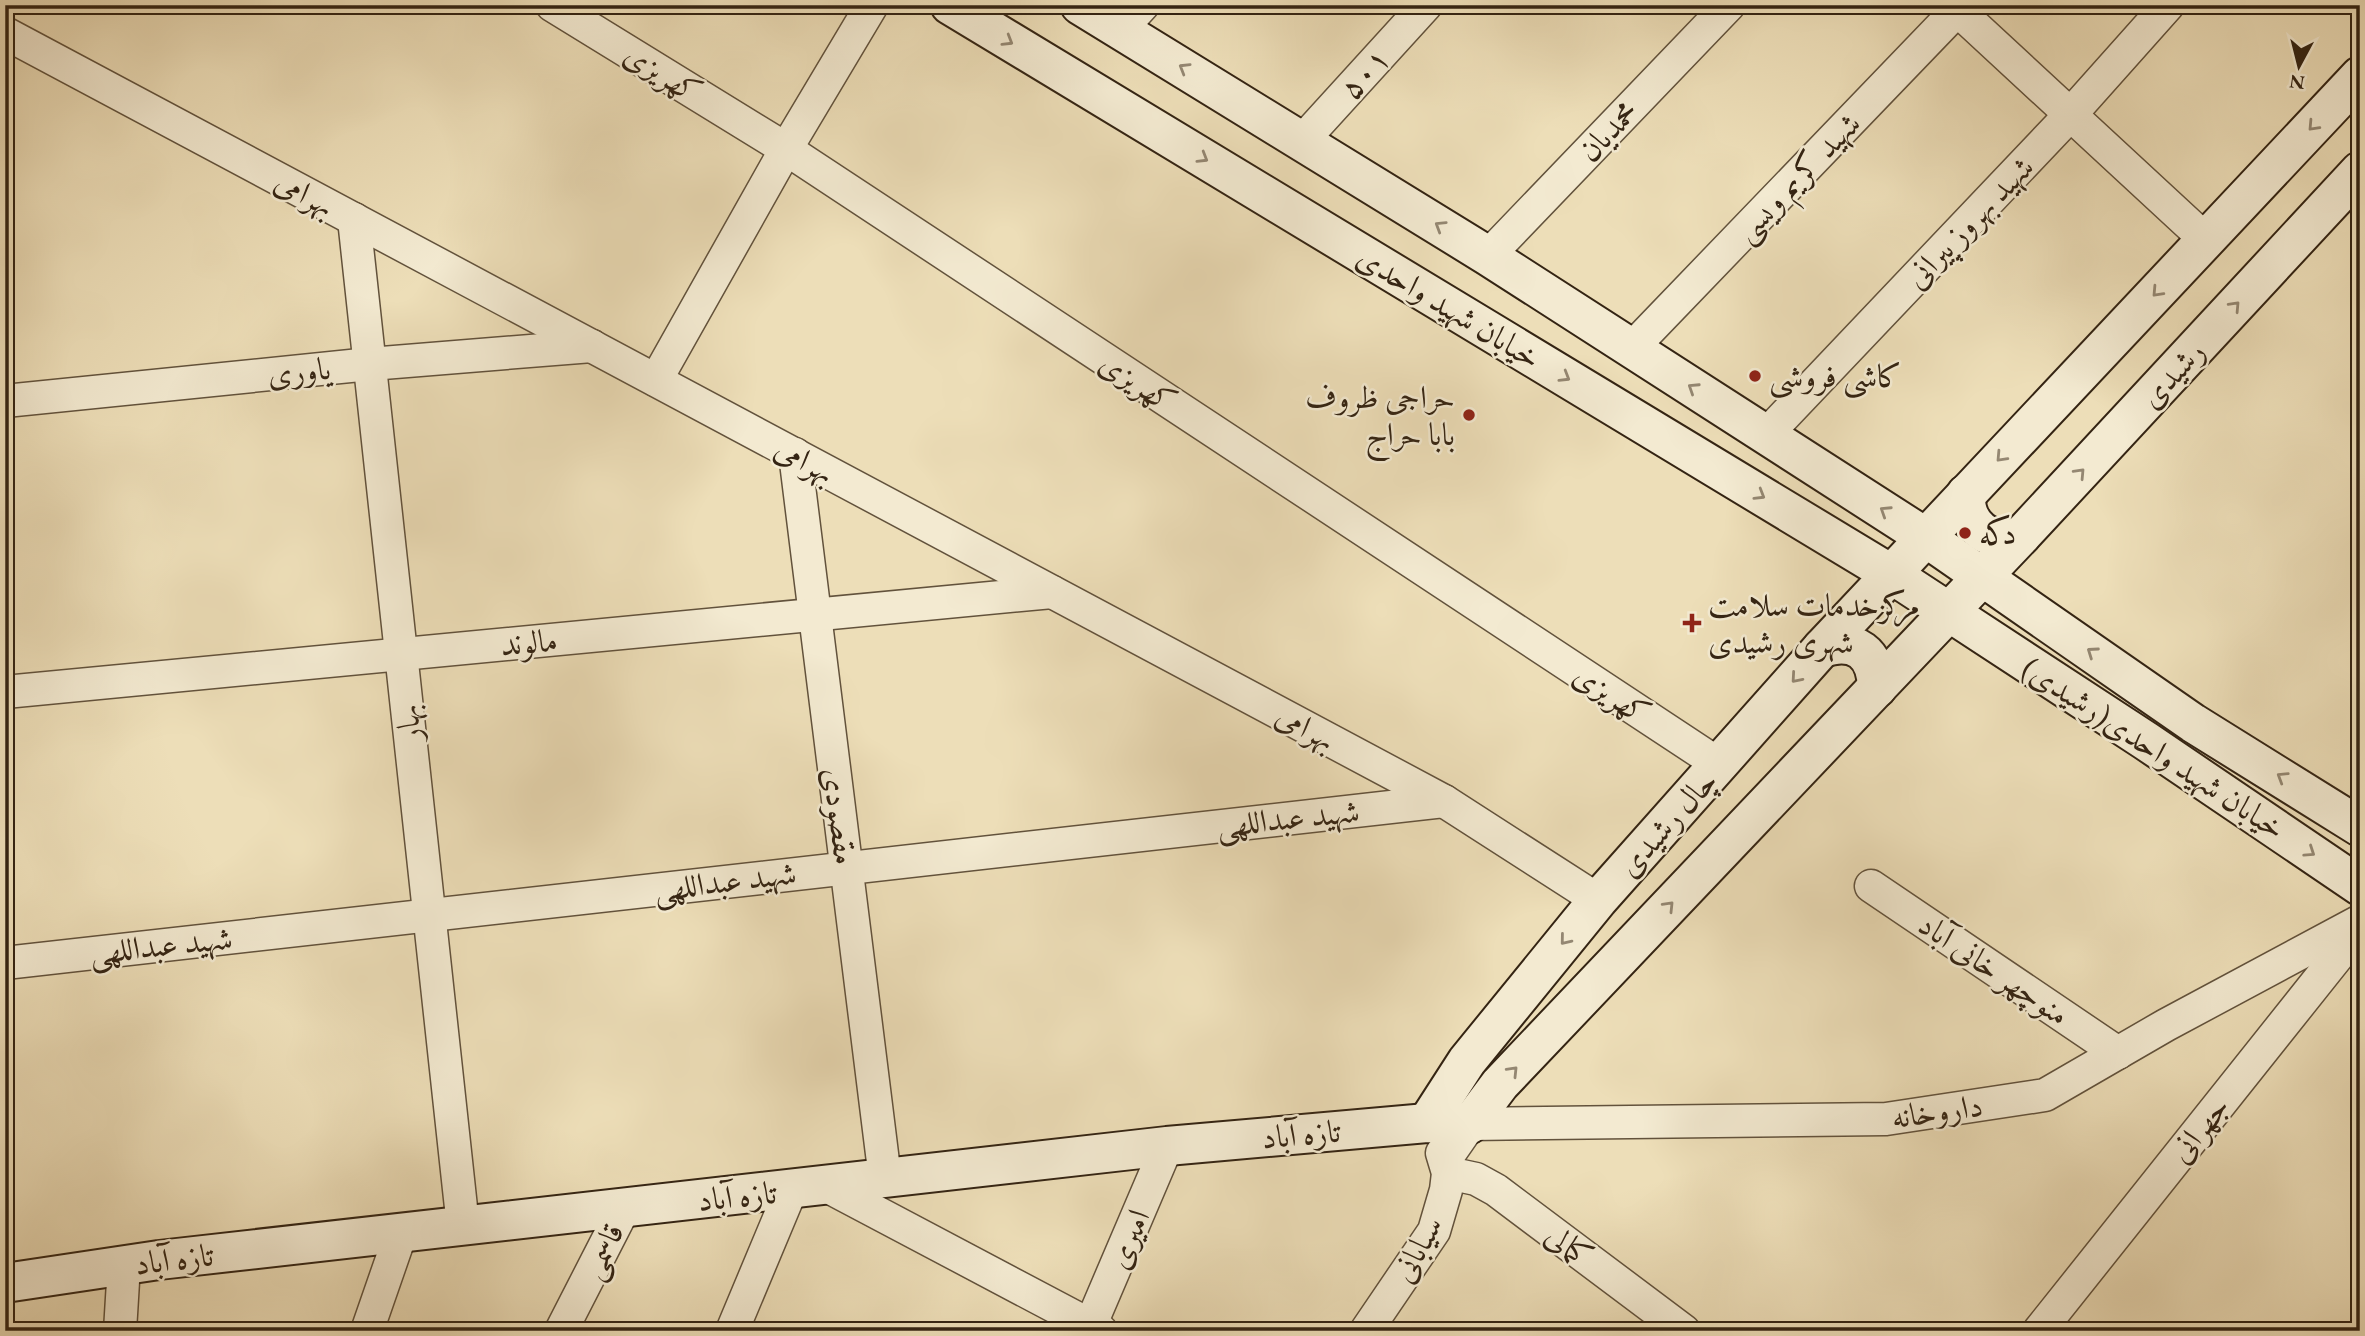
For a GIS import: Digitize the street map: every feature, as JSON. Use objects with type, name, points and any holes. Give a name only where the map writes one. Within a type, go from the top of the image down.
[{"type":"street","name":"کهریزی","points":[[552,5],[786,149],[1720,765]]},
{"type":"street","points":[[656,380],[786,149],[872,5]]},
{"type":"street","name":"خیابان شهید واحدی","points":[[950,5],[1891,574],[1947,612]]},
{"type":"street","name":"خیابان شهید واحدی","points":[[1080,5],[1132,18],[1303,140],[1488,256],[1983,576]]},
{"type":"street","name":"۵۰۱","points":[[1303,140],[1426,5]]},
{"type":"street","name":"محمدیان","points":[[1488,256],[1729,5]]},
{"type":"street","name":"شهید بهروز پیرانی","points":[[1766,435],[2070,115],[2168,5]]},
{"type":"street","points":[[1957,7],[2206,240]]},
{"type":"street","name":"شهید کریم ویسی","points":[[1631,349],[1957,7]]},
{"type":"street","name":"بهرامی","points":[[5,33],[1444,801],[1598,900]]},
{"type":"street","points":[[1926,537],[2360,76]]},
{"type":"street","name":"رشیدی","points":[[1983,576],[2360,171]]},
{"type":"street","name":"بهار","points":[[354,219],[463,1226]]},
{"type":"street","name":"یاوری","points":[[5,401],[370,364],[592,346]]},
{"type":"street","name":"مقصودی","points":[[795,454],[885,1178]]},
{"type":"street","points":[[1966,494],[1965,506],[1969,518],[1986,536],[1998,540],[2021,536]]},
{"type":"street","name":"چال رشیدی","points":[[1427,1123],[1466,1061],[1598,900],[1822,648],[1926,537]]},
{"type":"street","name":"چال رشیدی","points":[[1470,1124],[1500,1084],[1983,576]]},
{"type":"street","name":"خیابان شهید واحدی(رشیدی)","points":[[1983,576],[2193,723],[2360,827]]},
{"type":"street","name":"مالوند","points":[[5,692],[1052,592]]},
{"type":"street","name":"خیابان شهید واحدی(رشیدی)","points":[[1947,612],[2146,741],[2360,886]]},
{"type":"street","points":[[1822,648],[1835,644],[1850,645],[1862,651],[1872,661],[1877,674],[1877,688]]},
{"type":"street","name":"شهید عبداللهی","points":[[5,962],[1444,801]]},
{"type":"street","name":"منوچهر خانی آباد","points":[[1871,886],[2118,1053]]},
{"type":"street","name":"داروخانه","points":[[1470,1124],[1886,1119],[2045,1095],[2360,921]]},
{"type":"street","name":"جهرانی","points":[[2039,1331],[2360,928]]},
{"type":"street","points":[[1427,1123],[1446,1166]]},
{"type":"street","name":"تازه آباد","points":[[5,1283],[124,1265],[1167,1146],[1427,1123],[1470,1124]]},
{"type":"street","name":"سیابانی","points":[[1366,1331],[1434,1231],[1446,1190],[1446,1166],[1470,1124]]},
{"type":"street","name":"امیری","points":[[1094,1329],[1167,1146]]},
{"type":"street","name":"کمالی","points":[[1446,1166],[1476,1178],[1496,1190],[1684,1331]]},
{"type":"street","points":[[732,1331],[808,1187],[1094,1329]]},
{"type":"street","name":"قاسمی","points":[[561,1331],[624,1208]]},
{"type":"street","points":[[367,1331],[401,1233]]},
{"type":"street","points":[[120,1331],[124,1265]]},
{"type":"place","name":"کاشی فروشی","points":[[1755,376]]},
{"type":"place","name":"حراجی ظروف بابا حراج","points":[[1469,415]]},
{"type":"place","name":"دکه","points":[[1965,533]]},
{"type":"place","name":"مرکزخدمات سلامت شهری رشیدی","points":[[1692,623]]}]
